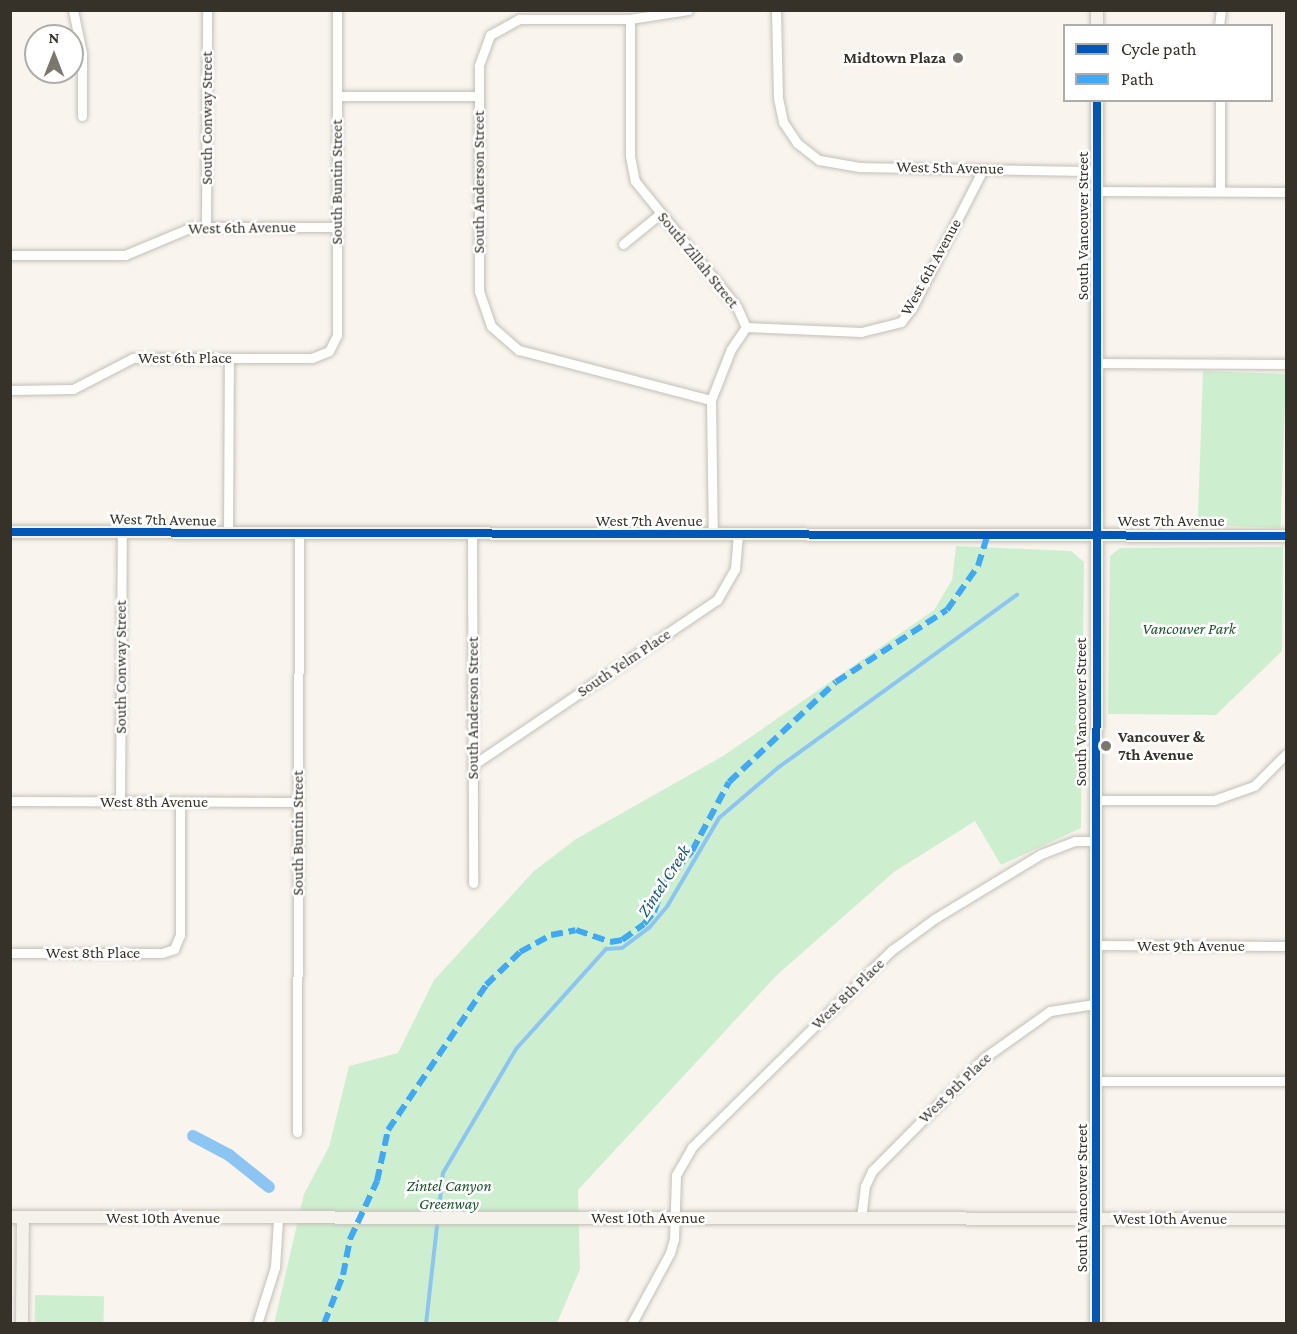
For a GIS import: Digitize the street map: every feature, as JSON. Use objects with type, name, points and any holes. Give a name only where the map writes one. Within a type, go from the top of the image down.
[{"type":"street","points":[[73,10],[82,53],[82,116]]},
{"type":"street","name":"South Conway Street","points":[[206,225],[207,10]]},
{"type":"street","name":"South Buntin Street","points":[[330,351],[337,335],[337,10]]},
{"type":"street","points":[[630,19],[688,10]]},
{"type":"street","name":"West 5th Avenue","points":[[776,10],[779,109],[789,133],[807,152],[832,164],[859,167],[1097,171]]},
{"type":"street","name":"South Anderson Street","points":[[630,19],[519,19],[497,29],[481,53],[479,96],[479,291],[481,305],[498,336],[535,357],[711,400]]},
{"type":"street","name":"South Zillah Street","points":[[630,19],[632,171],[640,191],[661,213],[737,307],[746,327],[731,349],[711,400],[713,535]]},
{"type":"street","points":[[337,96],[479,96]]},
{"type":"street","name":"South Vancouver Street","points":[[1096,1323],[1094,800],[1097,102]]},
{"type":"street","points":[[1220,102],[1220,192]]},
{"type":"street","name":"West 6th Avenue","points":[[746,327],[861,332],[900,322],[912,308],[983,168]]},
{"type":"street","points":[[1096,191],[1287,192]]},
{"type":"street","points":[[623,244],[661,213]]},
{"type":"street","name":"West 6th Avenue","points":[[10,255],[125,255],[181,229],[206,225],[336,227]]},
{"type":"street","name":"West 6th Place","points":[[10,390],[73,389],[133,358],[312,357],[330,351]]},
{"type":"street","points":[[228,534],[229,358]]},
{"type":"street","points":[[1096,363],[1287,364]]},
{"type":"street","name":"West 7th Avenue","points":[[10,532],[1287,536]]},
{"type":"street","name":"South Conway Street","points":[[120,802],[122,532]]},
{"type":"street","name":"South Buntin Street","points":[[297,1132],[299,534]]},
{"type":"street","name":"South Anderson Street","points":[[472,534],[473,883]]},
{"type":"street","name":"South Yelm Place","points":[[473,765],[717,600],[735,569],[738,535]]},
{"type":"street","points":[[1094,800],[1214,800],[1254,786],[1287,753]]},
{"type":"street","name":"West 8th Avenue","points":[[10,801],[298,802]]},
{"type":"street","name":"West 8th Place","points":[[10,953],[162,953],[174,949],[180,935],[180,802]]},
{"type":"street","name":"West 8th Place","points":[[632,1323],[670,1253],[676,1175],[692,1148],[892,950],[1001,875],[1068,843],[1094,841]]},
{"type":"street","name":"West 9th Avenue","points":[[1095,945],[1287,946]]},
{"type":"street","name":"West 9th Place","points":[[861,1218],[865,1186],[872,1171],[984,1058],[1050,1011],[1094,1004]]},
{"type":"street","points":[[1095,1081],[1287,1081]]},
{"type":"street","points":[[17,1217],[22,1323]]},
{"type":"street","name":"West 10th Avenue","points":[[17,1217],[1287,1219]]},
{"type":"street","points":[[257,1323],[275,1268],[278,1219]]},
{"type":"green space","points":[[1203,371],[1286,374],[1281,528],[1198,525]]},
{"type":"green space","name":"Vancouver Park","points":[[1283,544],[1282,651],[1216,715],[1108,714],[1110,556],[1120,548],[1282,547]]},
{"type":"green space","name":"Zintel Canyon Greenway","points":[[956,546],[1071,551],[1084,562],[1081,828],[1001,865],[975,821],[894,872],[777,975],[578,1190],[580,1269],[557,1323],[274,1324],[304,1194],[329,1147],[349,1066],[398,1053],[434,980],[534,871],[576,839],[723,756],[934,610],[952,580]]},
{"type":"green space","points":[[35,1295],[104,1296],[104,1324],[35,1323]]},
{"type":"waterway","name":"Zintel Creek","points":[[426,1324],[443,1173],[516,1049],[606,949],[622,948],[649,928],[668,905],[719,818],[779,767],[1017,595]]},
{"type":"waterway","points":[[193,1136],[229,1155],[269,1187]]},
{"type":"marked path","points":[[324,1324],[343,1275],[350,1239],[377,1181],[388,1130],[486,985],[520,952],[551,935],[576,930],[610,942],[622,940],[644,924],[654,912],[664,884],[692,851],[729,782],[836,682],[947,610],[978,566],[987,537]]},
{"type":"cycle path","points":[[1096,1324],[1097,102]]},
{"type":"cycle path","points":[[10,532],[1286,536]]},
{"type":"place","name":"Midtown Plaza","points":[[958,58]]},
{"type":"place","name":"Vancouver & 7th Avenue","points":[[1106,746]]}]
